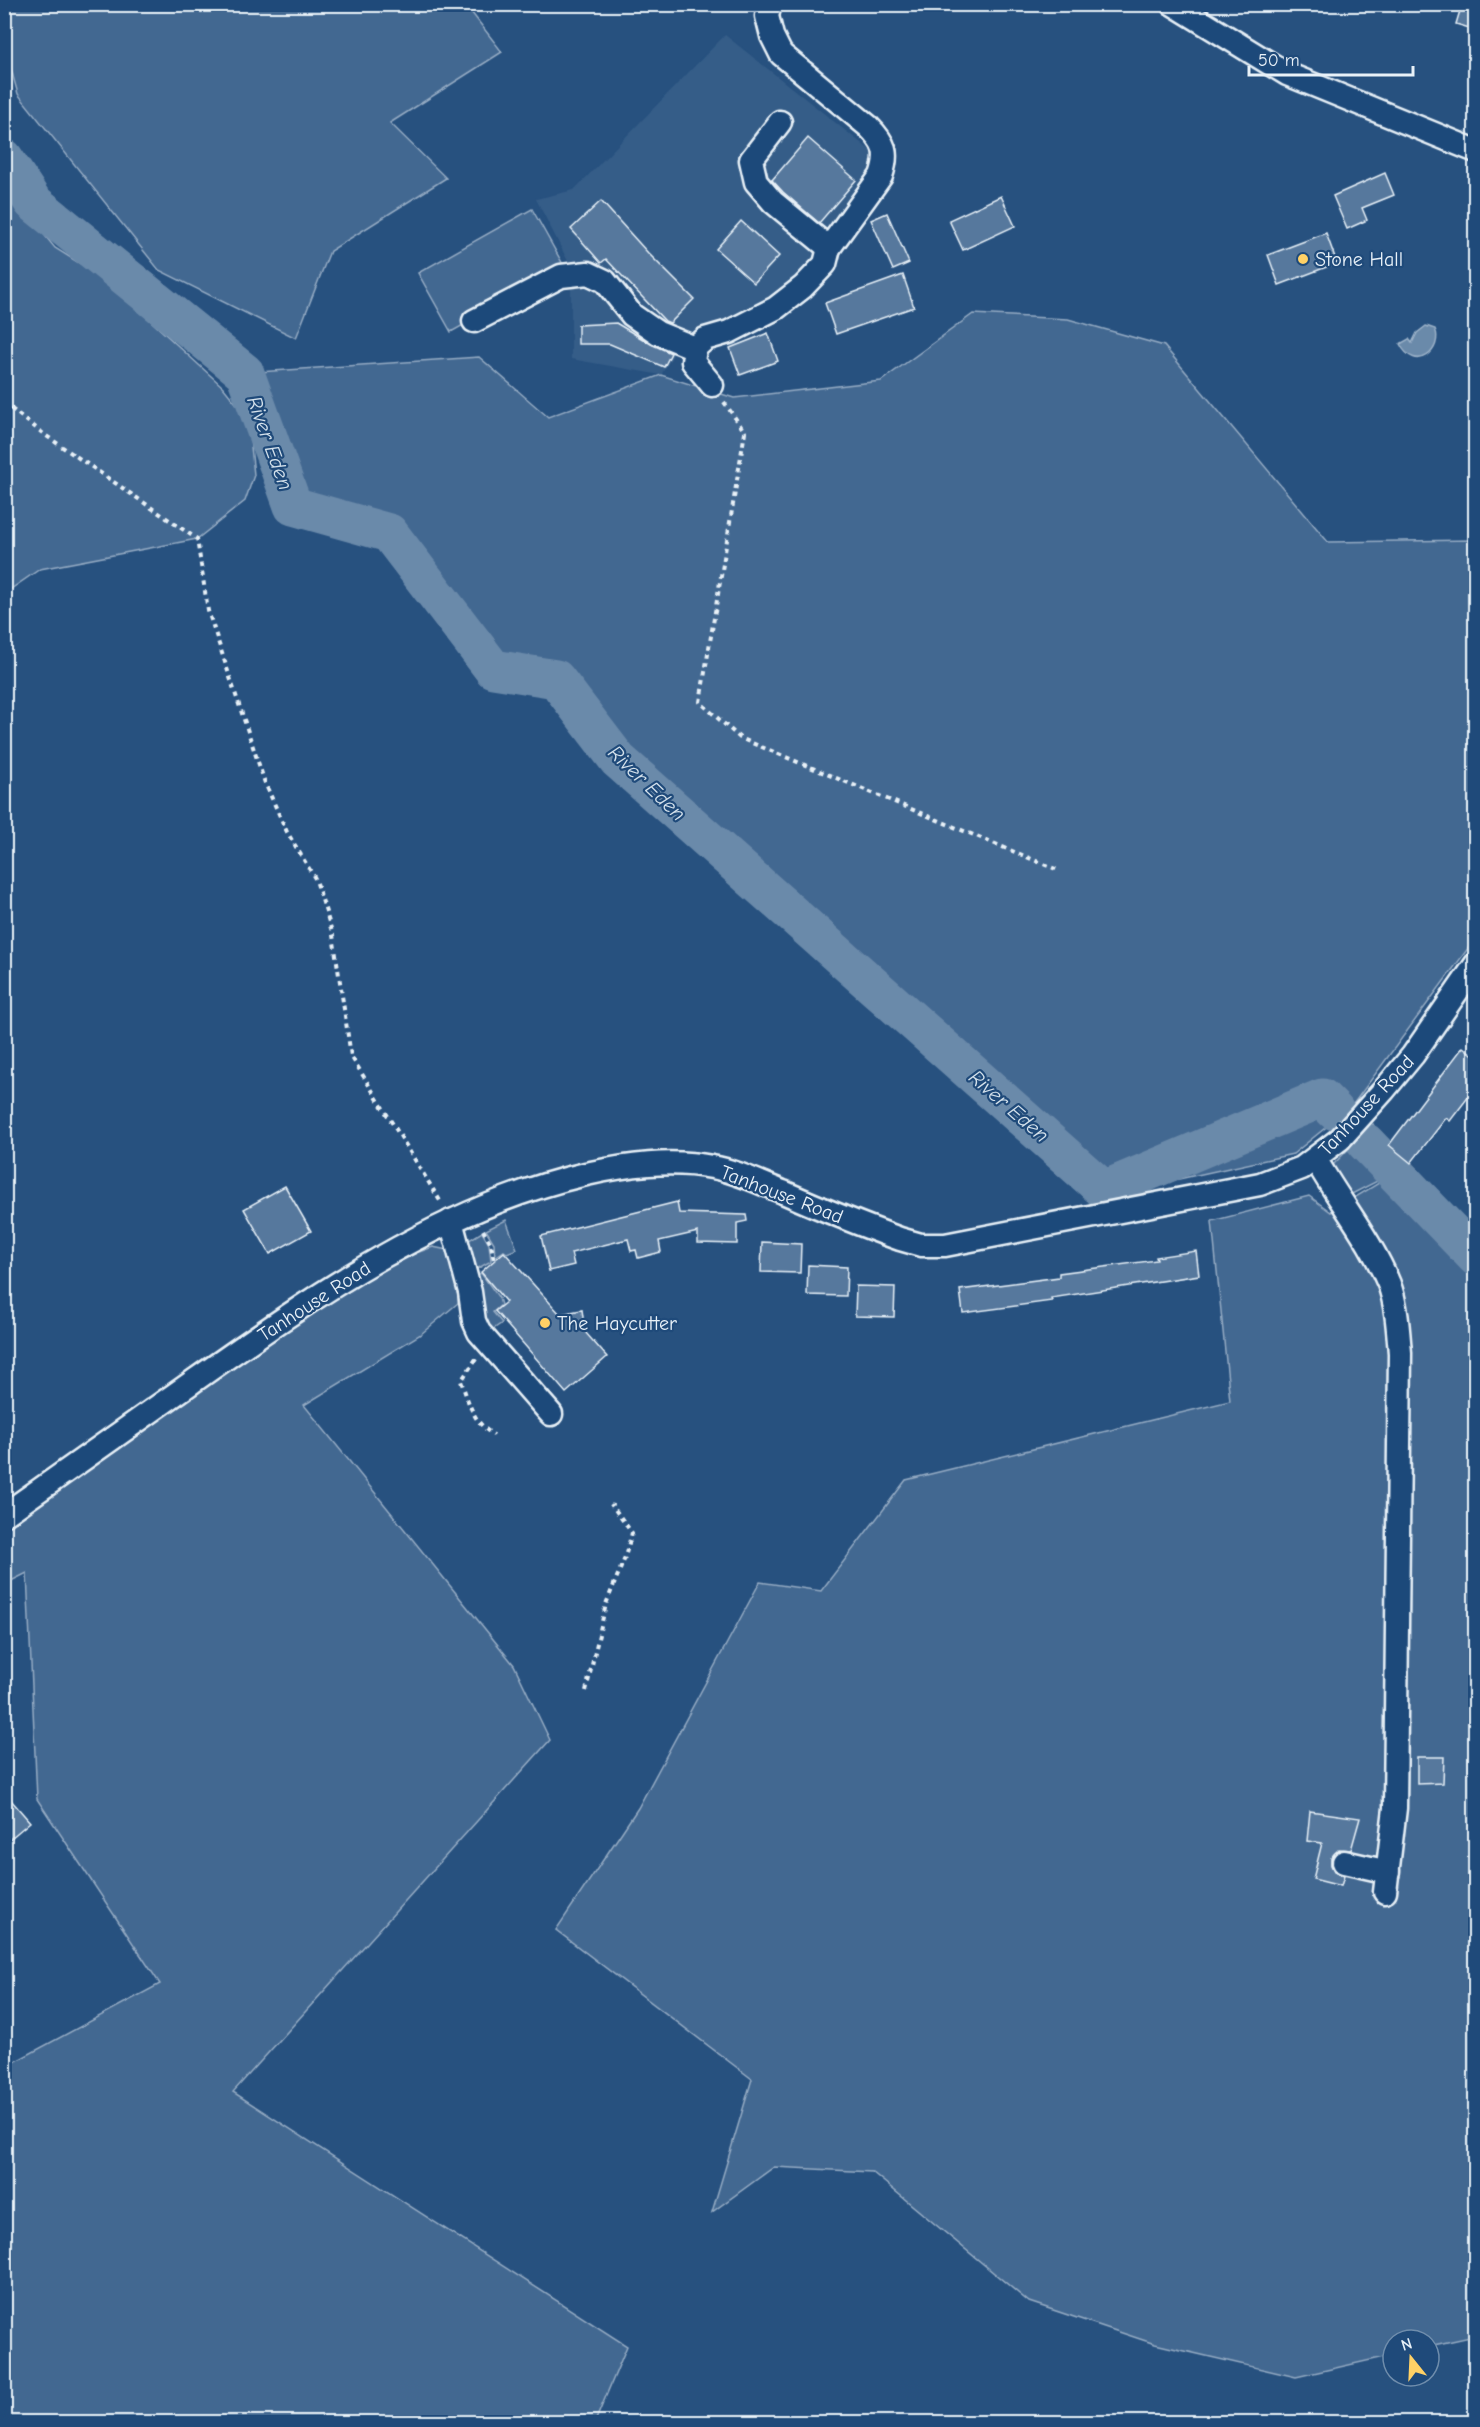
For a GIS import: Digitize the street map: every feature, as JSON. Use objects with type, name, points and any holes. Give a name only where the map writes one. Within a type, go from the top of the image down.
[{"type":"street","points":[[712,385],[693,362],[695,348],[705,339],[729,332],[776,308],[804,287],[825,264],[829,248],[881,176],[886,154],[878,136],[868,126],[781,54],[772,36],[767,16],[770,4]]},
{"type":"street","points":[[1173,4],[1287,74],[1472,142]]},
{"type":"street","points":[[780,122],[751,160],[756,182],[773,202],[829,248]]},
{"type":"street","points":[[474,321],[561,276],[588,273],[605,281],[632,315],[658,333],[695,348]]},
{"type":"street","name":"Tanhouse Road","points":[[4,1515],[298,1309],[358,1272],[450,1222],[495,1202],[555,1181],[636,1165],[671,1163],[712,1167],[747,1178],[900,1239],[921,1245],[945,1245],[1260,1184],[1286,1176],[1316,1160],[1340,1139],[1413,1055],[1476,964]]},
{"type":"street","points":[[1316,1160],[1389,1284],[1396,1310],[1400,1364],[1395,1808],[1387,1882],[1344,1862]]},
{"type":"street","points":[[450,1222],[470,1292],[474,1321],[488,1343],[550,1414]]},
{"type":"path","points":[[712,385],[745,432],[700,702],[740,738],[1058,870]]},
{"type":"path","points":[[4,403],[45,435],[197,539],[208,611],[265,783],[287,832],[316,880],[333,935],[351,1056],[450,1222],[482,1226],[491,1244],[494,1261]]},
{"type":"path","points":[[488,1343],[461,1382],[473,1416],[483,1428],[494,1435]]},
{"type":"path","points":[[586,1691],[606,1604],[632,1533],[611,1504]]},
{"type":"shaded area","points":[[465,4],[502,52],[390,123],[446,178],[330,251],[296,338],[159,270],[18,94],[5,48],[5,5]]},
{"type":"shaded area","points":[[725,35],[876,155],[822,262],[774,305],[704,335],[686,334],[661,375],[571,359],[571,267],[536,199],[574,190]]},
{"type":"shaded area","points":[[4,186],[55,248],[106,280],[223,387],[248,418],[254,475],[245,501],[197,539],[40,569],[5,593]]},
{"type":"shaded area","points":[[532,209],[565,268],[451,332],[418,273]]},
{"type":"shaded area","points":[[973,314],[1068,319],[1164,346],[1328,542],[1475,540],[1475,939],[1351,1107],[1293,1154],[1179,1179],[1104,1190],[618,760],[556,679],[493,669],[389,534],[293,506],[245,373],[479,357],[548,417],[661,375],[734,398],[881,381]]},
{"type":"shaded area","points":[[1426,326],[1435,329],[1436,344],[1427,356],[1413,358],[1400,344],[1409,339],[1412,343],[1417,333]]},
{"type":"shaded area","points":[[1373,1124],[1399,1170],[1344,1198],[1326,1172]]},
{"type":"shaded area","points":[[1382,1181],[1412,1196],[1475,1257],[1475,2336],[1441,2343],[1441,2328],[1381,2328],[1381,2358],[1296,2377],[1155,2344],[1029,2302],[872,2172],[774,2167],[712,2212],[752,2079],[556,1930],[638,1808],[760,1582],[821,1591],[906,1480],[1230,1401],[1212,1221],[1309,1196],[1331,1212]]},
{"type":"shaded area","points":[[506,1220],[517,1249],[507,1253],[504,1251],[495,1257],[494,1243],[486,1230]]},
{"type":"shaded area","points":[[482,1232],[489,1244],[491,1261],[475,1270],[469,1240]]},
{"type":"shaded area","points":[[433,1247],[447,1250],[457,1272],[458,1303],[421,1334],[304,1405],[514,1665],[550,1740],[233,2092],[627,2346],[595,2422],[5,2422],[5,2067],[160,1984],[37,1799],[27,1573],[5,1584],[5,1527],[180,1403],[339,1296],[394,1263]]},
{"type":"shaded area","points":[[481,1273],[499,1298],[501,1305],[493,1312],[502,1323],[489,1332],[485,1325],[477,1275]]},
{"type":"building","points":[[1462,4],[1476,4],[1476,30],[1456,24]]},
{"type":"building","points":[[808,138],[856,180],[819,223],[772,180]]},
{"type":"building","points":[[1385,173],[1394,195],[1362,208],[1367,220],[1347,229],[1333,196]]},
{"type":"building","points":[[1001,196],[1015,226],[963,250],[949,220]]},
{"type":"building","points":[[601,201],[694,299],[670,323],[665,321],[606,259],[601,263],[571,229]]},
{"type":"building","points":[[887,213],[909,263],[893,270],[871,220]]},
{"type":"building","points":[[741,221],[779,256],[754,283],[716,249]]},
{"type":"building","name":"Stone Hall","points":[[1326,233],[1337,263],[1279,285],[1268,255]]},
{"type":"building","points":[[903,275],[914,307],[836,334],[825,303]]},
{"type":"building","points":[[616,323],[671,353],[664,367],[610,344],[578,344],[578,325]]},
{"type":"building","points":[[768,333],[778,361],[740,375],[730,348]]},
{"type":"building","points":[[1463,1047],[1476,1057],[1476,1087],[1450,1121],[1446,1118],[1411,1163],[1389,1145]]},
{"type":"building","points":[[285,1186],[311,1231],[270,1254],[244,1209]]},
{"type":"building","points":[[677,1202],[679,1213],[746,1215],[747,1221],[737,1223],[737,1244],[698,1243],[698,1232],[659,1241],[661,1252],[638,1258],[636,1250],[631,1251],[628,1239],[571,1253],[574,1265],[549,1271],[541,1236]]},
{"type":"building","points":[[762,1242],[801,1244],[800,1273],[761,1272]]},
{"type":"building","points":[[1196,1251],[1199,1275],[1051,1298],[1052,1301],[963,1313],[960,1290],[1059,1277],[1059,1273],[1157,1260],[1156,1257]]},
{"type":"building","name":"The Haycutter","points":[[504,1252],[560,1314],[582,1310],[585,1332],[607,1357],[566,1393],[495,1311],[506,1302],[481,1272]]},
{"type":"building","points":[[808,1265],[847,1267],[846,1296],[807,1295]]},
{"type":"building","points":[[856,1286],[895,1287],[894,1317],[855,1316]]},
{"type":"building","points":[[1417,1757],[1444,1757],[1443,1783],[1417,1784]]},
{"type":"building","points":[[4,1792],[30,1822],[4,1844]]},
{"type":"building","points":[[1310,1811],[1360,1818],[1351,1850],[1339,1849],[1331,1858],[1334,1871],[1344,1876],[1341,1886],[1313,1879],[1322,1843],[1307,1841]]},
{"type":"waterway","name":"River Eden","points":[[4,158],[33,202],[245,373],[293,506],[389,533],[493,669],[556,679],[618,760],[1104,1190],[1322,1098],[1335,1111]]},
{"type":"waterway","name":"River Eden","points":[[1366,1143],[1476,1257]]},
{"type":"place","name":"Stone Hall","points":[[1303,259]]},
{"type":"place","name":"The Haycutter","points":[[545,1323]]}]
